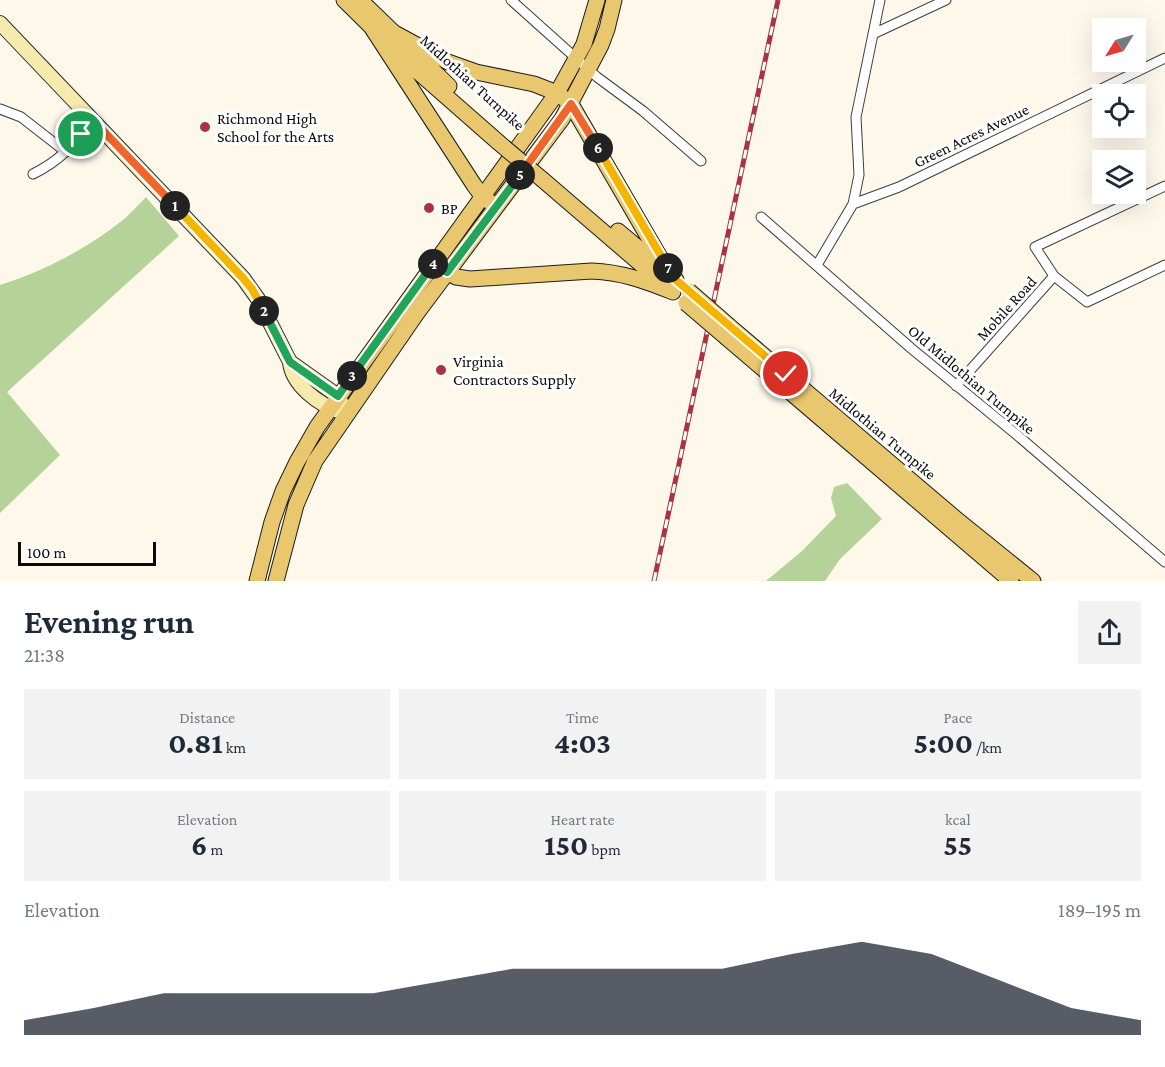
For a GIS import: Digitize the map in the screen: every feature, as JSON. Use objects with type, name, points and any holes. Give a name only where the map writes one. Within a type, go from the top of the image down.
[{"type":"main road","name":"Midlothian Turnpike","points":[[344,0],[415,69],[546,176],[688,297],[1011,581]]},
{"type":"main road","name":"Midlothian Turnpike","points":[[360,0],[500,138]]},
{"type":"main road","points":[[276,581],[292,519],[302,490],[319,454],[347,414],[482,196],[557,93],[591,25],[597,0]]},
{"type":"main road","points":[[257,581],[283,490],[304,448],[333,402],[436,270],[497,207],[571,104],[607,29],[614,0]]},
{"type":"main road","points":[[372,28],[482,196],[497,207]]},
{"type":"main road","points":[[389,30],[448,62],[476,72],[534,84],[557,93],[571,104],[661,259],[674,286]]},
{"type":"main road","points":[[534,84],[552,81],[574,63]]},
{"type":"main road","points":[[436,270],[470,279],[592,271],[612,272],[674,286]]},
{"type":"main road","name":"Midlothian Turnpike","points":[[728,332],[1034,581]]},
{"type":"street","points":[[511,0],[574,63],[589,69],[701,160]]},
{"type":"street","points":[[817,265],[853,204],[859,175],[856,117],[880,0]]},
{"type":"street","points":[[873,34],[946,0]]},
{"type":"street","points":[[0,23],[248,284],[290,362],[347,414]]},
{"type":"street","name":"Green Acres Avenue","points":[[853,204],[899,187],[1165,58]]},
{"type":"street","points":[[0,109],[21,117],[66,152]]},
{"type":"street","points":[[33,174],[49,166],[66,152],[92,119]]},
{"type":"street","points":[[1165,186],[1035,247],[1054,276],[1087,302],[1165,265]]},
{"type":"street","name":"Old Midlothian Turnpike","points":[[761,217],[956,386],[1017,435],[1165,562]]},
{"type":"street","name":"Mobile Road","points":[[956,386],[1054,276]]},
{"type":"green space","points":[[146,197],[179,236],[7,392],[60,455],[0,513],[0,285],[47,267],[77,251],[123,220]]},
{"type":"green space","points":[[847,483],[882,519],[840,559],[825,581],[766,581],[802,551],[836,516],[831,498],[834,487]]},
{"type":"railway","points":[[654,581],[778,0]]},
{"type":"place","name":"Richmond High School for the Arts","points":[[205,127]]},
{"type":"place","name":"BP","points":[[429,208]]},
{"type":"place","name":"Virginia Contractors Supply","points":[[441,370]]},
{"type":"route","points":[[81,134],[92,119],[248,284],[290,362],[338,396],[434,263],[447,272],[550,136],[571,104],[661,259],[676,280],[786,374]]}]
